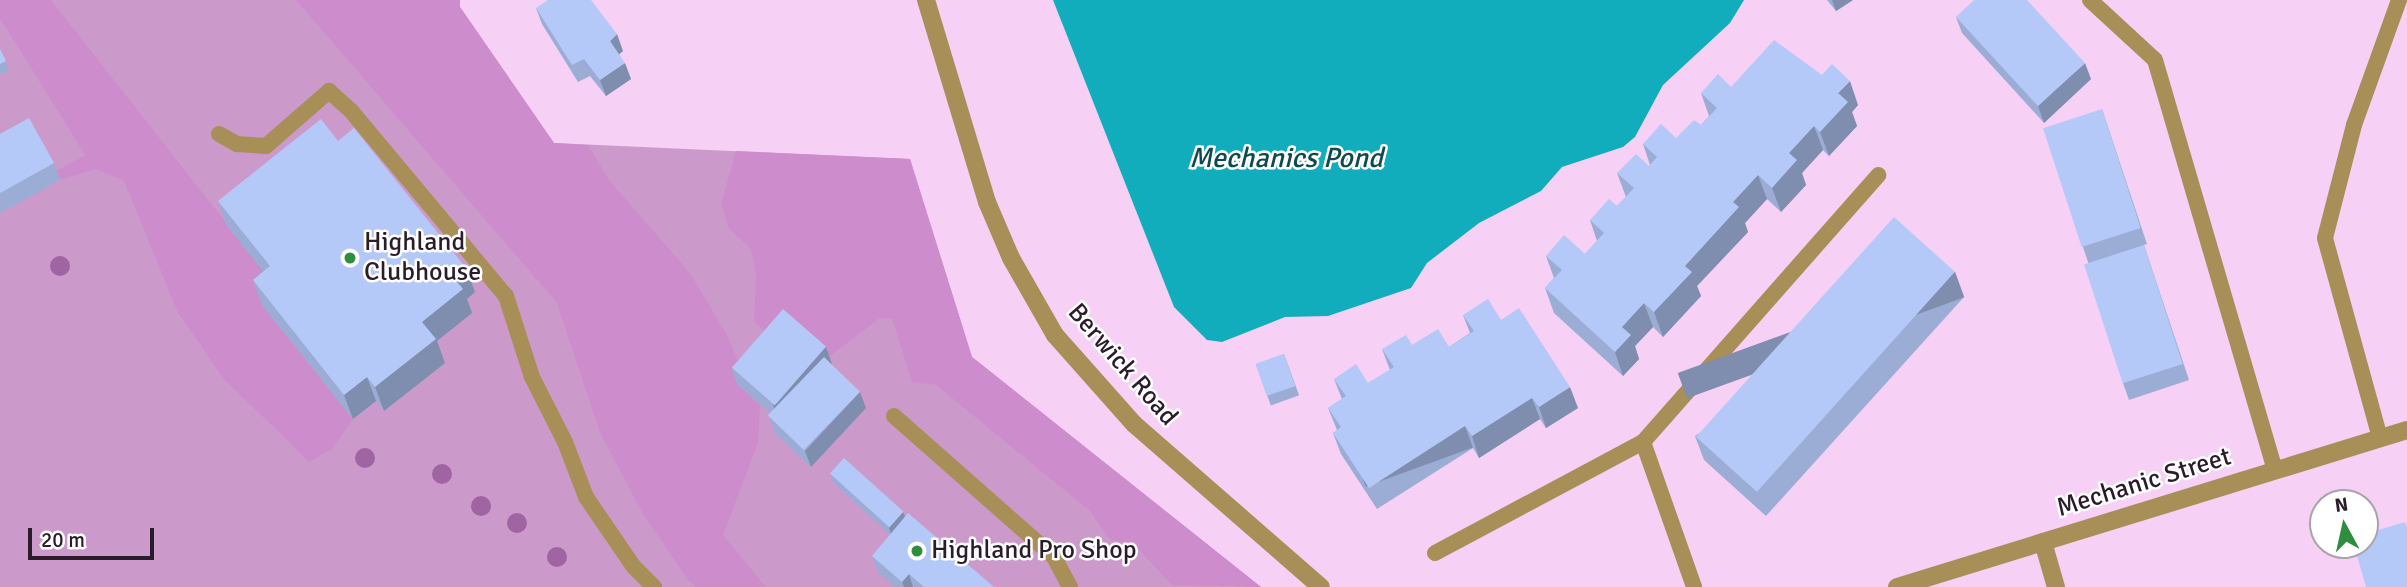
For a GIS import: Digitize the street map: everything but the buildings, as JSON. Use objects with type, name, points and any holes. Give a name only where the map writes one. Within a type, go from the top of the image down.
[{"type":"street","name":"Berwick Road","points":[[926,0],[987,202],[1011,258],[1055,335],[1134,424],[1321,587]]},
{"type":"street","name":"Mechanic Street","points":[[1897,587],[2407,430]]},
{"type":"street","points":[[2043,542],[2056,587]]},
{"type":"lane","points":[[2090,0],[2155,60],[2275,470]]},
{"type":"lane","points":[[2381,438],[2327,256],[2325,230],[2354,125],[2399,0]]},
{"type":"lane","points":[[219,134],[237,144],[266,146],[329,90],[506,296],[532,377],[565,442],[586,497],[633,566],[654,587]]},
{"type":"lane","points":[[1435,553],[1643,442],[1878,175]]},
{"type":"lane","points":[[894,416],[1054,557],[1070,587]]},
{"type":"lane","points":[[1643,442],[1694,587]]},
{"type":"shaded area","points":[[0,0],[460,0],[460,7],[554,143],[910,159],[972,357],[1261,587],[0,587]]},
{"type":"shaded area","points":[[0,0],[51,0],[279,290],[262,305],[353,419],[332,449],[309,462],[224,379],[178,313],[124,181],[96,169],[60,180],[56,171],[85,155],[0,18]]},
{"type":"shaded area","points":[[296,0],[460,0],[460,7],[554,143],[588,145],[609,180],[690,273],[727,335],[744,376],[737,384],[760,405],[758,443],[723,535],[766,587],[696,587],[688,580],[643,514],[601,435],[557,303]]},
{"type":"shaded area","points":[[736,151],[910,159],[972,357],[1261,587],[1172,585],[1137,548],[1108,538],[1091,512],[936,385],[912,382],[892,319],[880,318],[826,359],[775,341],[754,322],[756,274],[751,249],[729,228],[721,204]]},
{"type":"water","name":"Mechanics Pond","points":[[1053,0],[1744,0],[1730,23],[1663,85],[1635,137],[1623,147],[1562,167],[1541,191],[1479,223],[1427,263],[1411,288],[1328,316],[1285,317],[1222,342],[1207,340],[1174,307]]},
{"type":"place","name":"Highland Clubhouse","points":[[350,258]]},
{"type":"place","name":"Highland Pro Shop","points":[[917,551]]}]
